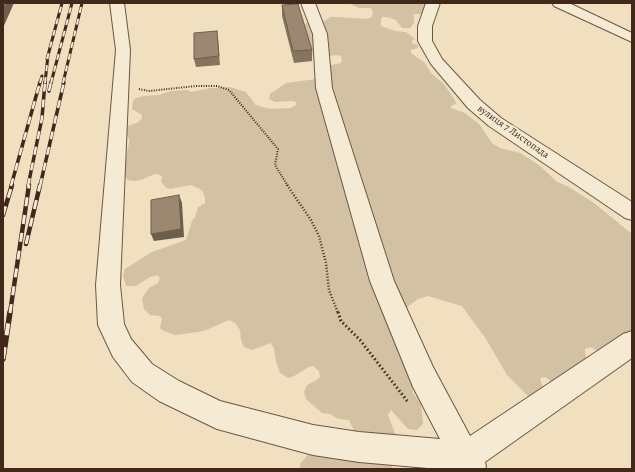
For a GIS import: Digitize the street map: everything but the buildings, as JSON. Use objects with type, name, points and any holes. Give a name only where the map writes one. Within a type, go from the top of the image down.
[{"type":"street","points":[[117,3],[123,50],[108,285],[111,325],[122,348],[142,373],[169,392],[217,415],[313,440],[359,447],[416,451],[469,463],[632,343]]},
{"type":"street","points":[[308,3],[320,34],[324,88],[382,281],[423,377],[469,463]]},
{"type":"street","name":"вулиця 7 Листопада","points":[[433,3],[426,26],[426,45],[436,61],[474,104],[495,122],[632,212]]},
{"type":"street","points":[[559,3],[632,38]]},
{"type":"path","points":[[121,81],[138,89],[149,91],[196,86],[217,86],[229,90],[251,114],[260,129],[278,149],[275,165],[277,170],[311,220],[319,236],[325,256],[329,290],[341,321],[360,340],[403,397],[409,402]]},
{"type":"shaded area","points":[[348,3],[430,3],[423,14],[414,14],[414,23],[410,28],[402,28],[396,20],[387,17],[382,17],[381,26],[395,31],[406,32],[415,39],[412,43],[418,45],[418,48],[411,50],[411,53],[425,63],[431,73],[444,84],[455,100],[456,104],[451,106],[451,108],[465,113],[479,124],[492,143],[500,148],[520,153],[528,158],[540,166],[557,182],[567,186],[594,203],[632,234],[632,337],[598,351],[590,347],[585,349],[587,359],[554,384],[546,377],[540,378],[544,392],[531,399],[507,375],[486,339],[462,306],[428,296],[418,299],[403,310],[399,355],[411,367],[413,393],[421,404],[423,424],[417,430],[408,429],[391,410],[388,415],[396,436],[359,441],[349,420],[338,419],[330,414],[322,413],[306,399],[304,392],[307,385],[320,377],[319,371],[313,366],[288,378],[280,373],[271,343],[252,350],[244,347],[241,340],[240,330],[235,323],[229,320],[206,330],[175,335],[160,328],[162,319],[160,316],[150,315],[144,309],[142,298],[149,288],[158,283],[160,278],[157,275],[150,277],[136,286],[126,286],[123,275],[125,269],[152,252],[186,240],[198,207],[205,203],[205,198],[200,189],[191,185],[170,189],[165,187],[161,181],[162,177],[160,175],[155,174],[141,180],[133,181],[128,180],[124,175],[129,143],[129,139],[125,133],[126,129],[128,126],[139,122],[142,118],[142,115],[132,109],[133,101],[136,98],[159,95],[171,91],[187,90],[191,92],[211,88],[230,87],[246,92],[256,105],[272,109],[290,108],[296,105],[296,102],[275,102],[269,99],[270,94],[286,83],[316,79],[327,66],[341,63],[342,60],[341,56],[336,55],[330,56],[328,59],[314,59],[304,26],[308,21],[322,22],[331,17],[367,19],[372,17],[373,11],[371,8],[359,8]]},
{"type":"shaded area","points":[[311,451],[390,458],[393,469],[300,469],[300,464]]},
{"type":"railway","points":[[48,55],[62,3]]},
{"type":"railway","points":[[51,83],[72,3]]},
{"type":"railway","points":[[63,83],[82,3]]},
{"type":"railway","points":[[45,83],[48,55]]},
{"type":"railway","points":[[40,83],[42,76]]},
{"type":"railway","points":[[11,186],[40,82]]},
{"type":"railway","points":[[28,186],[42,118],[45,82]]},
{"type":"railway","points":[[49,91],[51,82]]},
{"type":"railway","points":[[40,186],[64,82]]},
{"type":"railway","points":[[3,215],[12,185]]},
{"type":"railway","points":[[10,313],[29,185]]},
{"type":"railway","points":[[26,244],[40,185]]},
{"type":"railway","points":[[3,359],[10,312]]}]
